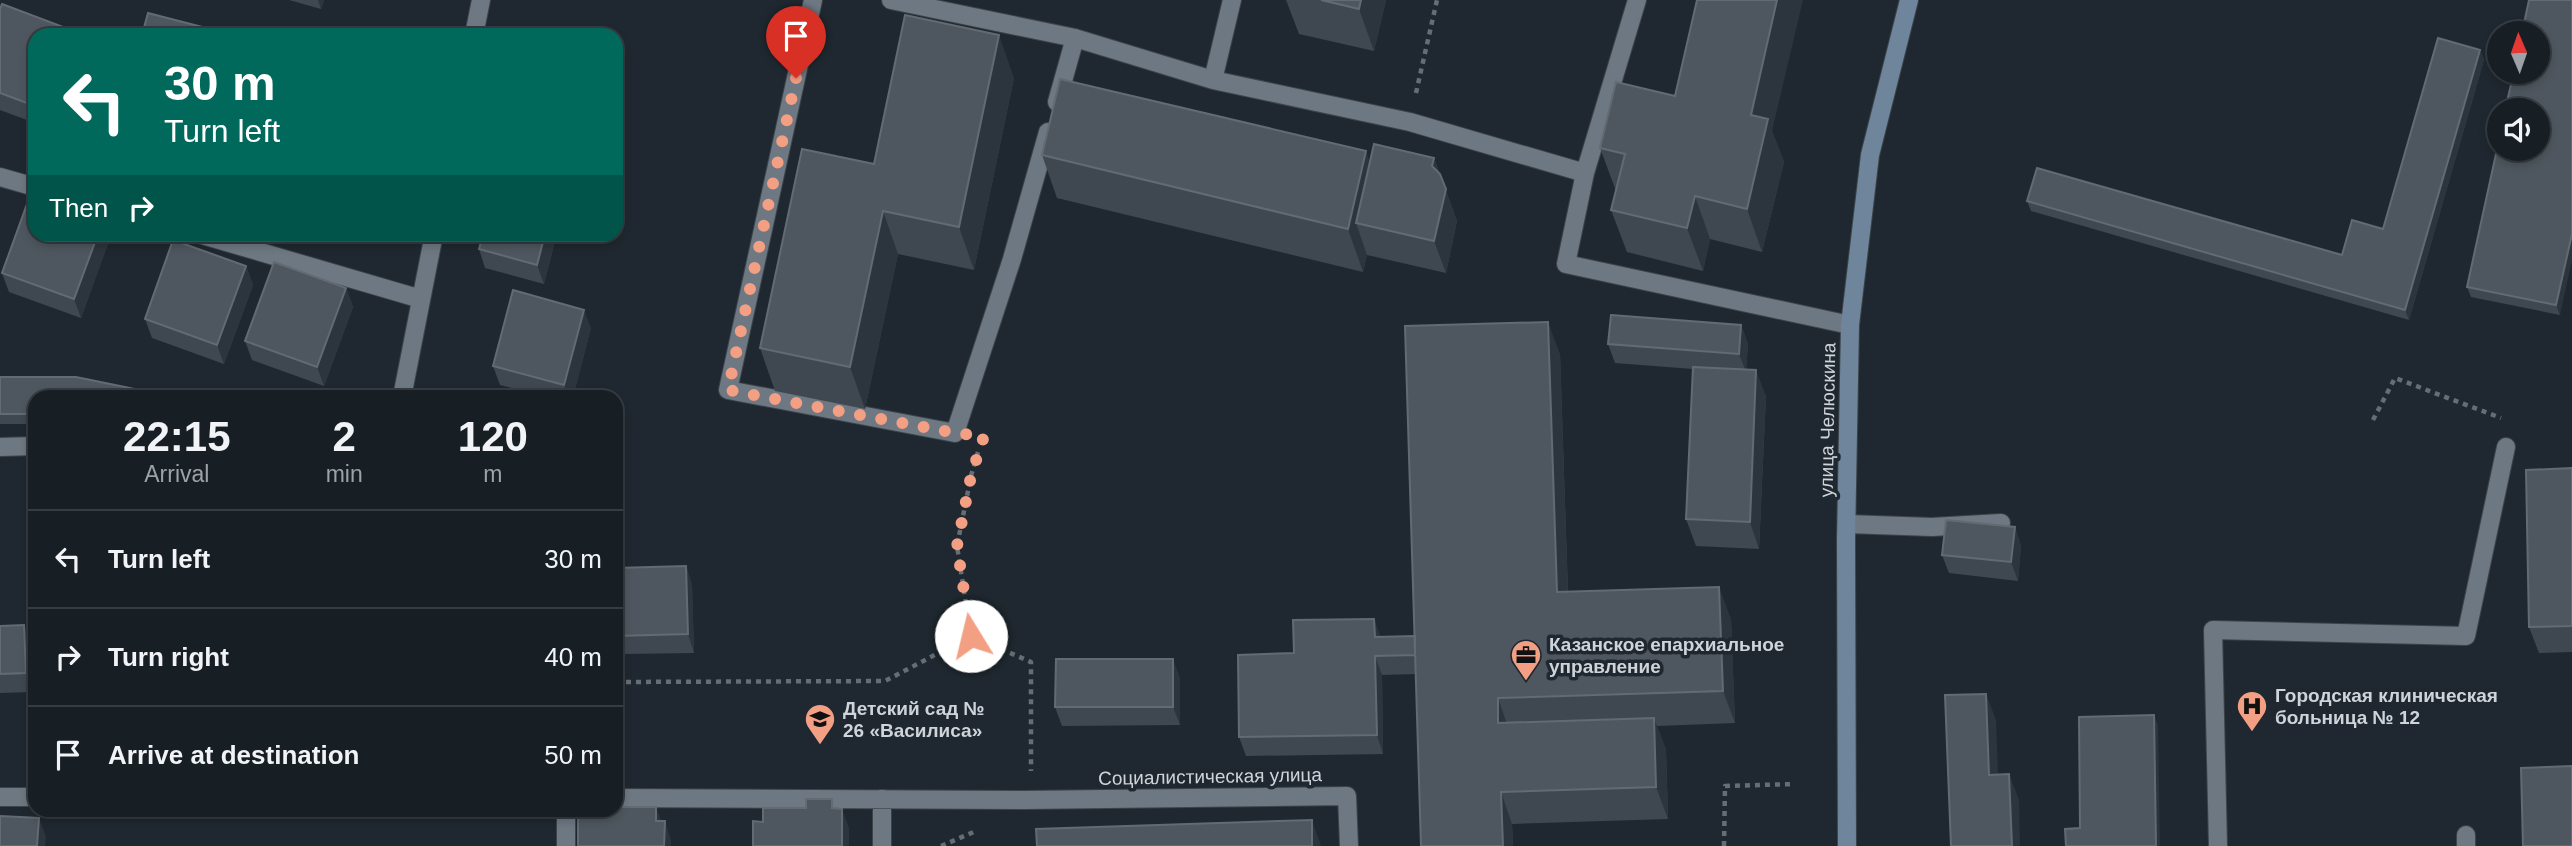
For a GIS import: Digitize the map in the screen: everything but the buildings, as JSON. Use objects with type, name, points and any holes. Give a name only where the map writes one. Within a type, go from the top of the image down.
[{"type":"main road","name":"улица Челюскина","points":[[1847,846],[1850,325],[1870,155],[1909,0]]},
{"type":"street","points":[[475,28],[481,0]]},
{"type":"street","points":[[813,0],[728,390],[955,433],[1012,259],[1075,38]]},
{"type":"street","points":[[891,0],[1075,38],[1213,80],[1409,122],[1585,173]]},
{"type":"street","points":[[1213,80],[1232,0]]},
{"type":"street","points":[[1637,0],[1585,173],[1566,264],[1850,325]]},
{"type":"street","points":[[0,177],[28,185]]},
{"type":"street","points":[[226,242],[421,299]]},
{"type":"street","points":[[403,390],[432,242]]},
{"type":"street","points":[[0,447],[28,446]]},
{"type":"street","points":[[2218,846],[2213,630],[2466,636],[2506,447]]},
{"type":"street","points":[[1847,524],[1932,527],[2001,523]]},
{"type":"street","name":"Социалистическая улица","points":[[1028,799],[1347,796],[1349,846]]},
{"type":"street","points":[[0,797],[28,797]]},
{"type":"street","points":[[623,798],[1028,799]]},
{"type":"street","points":[[882,799],[882,846]]},
{"type":"street","points":[[566,817],[566,846]]},
{"type":"path","points":[[1409,122],[1437,0]]},
{"type":"path","points":[[2373,420],[2395,378],[2502,418],[2506,447]]},
{"type":"path","points":[[955,433],[984,436],[971,476],[957,546],[971,636]]},
{"type":"path","points":[[623,682],[885,681],[971,636]]},
{"type":"path","points":[[971,636],[1031,662],[1028,799]]},
{"type":"path","points":[[1724,846],[1725,786],[1795,784]]},
{"type":"place","name":"Казанское епархиальное управление","points":[[1526,682]]},
{"type":"place","name":"Городская клиническая больница № 12","points":[[2252,733]]},
{"type":"place","name":"Детский сад № 26 «Василиса»","points":[[820,746]]},
{"type":"route","points":[[796,78],[728,390],[955,433],[984,436],[971,476],[957,546],[971,636]]}]
